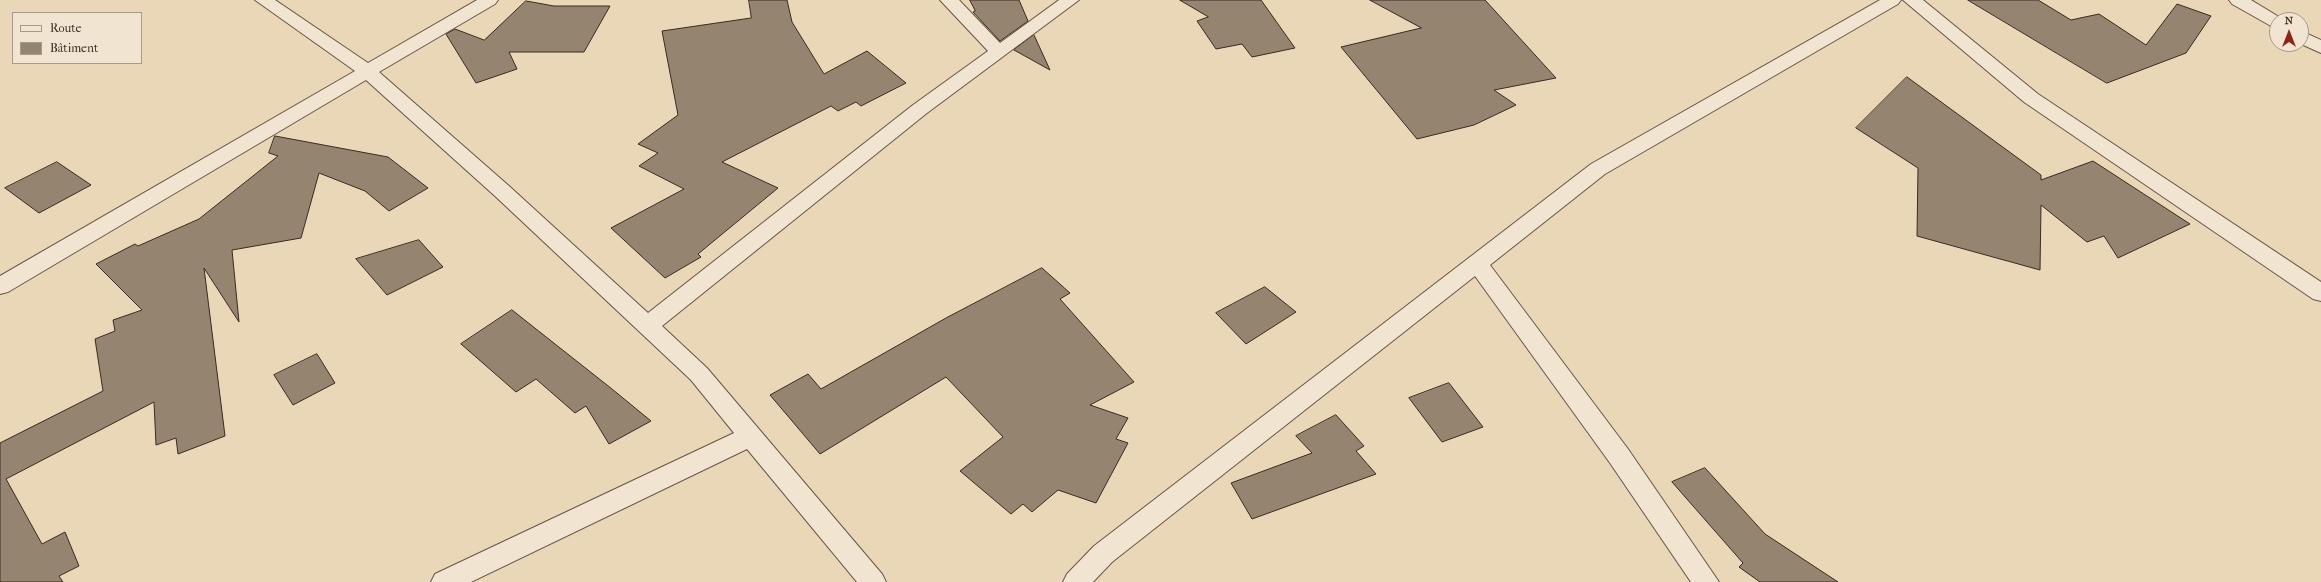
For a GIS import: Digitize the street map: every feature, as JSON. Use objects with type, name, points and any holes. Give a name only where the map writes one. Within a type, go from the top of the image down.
[{"type":"street","points":[[264,0],[367,71],[502,191],[698,374],[873,582]]},
{"type":"street","points":[[0,286],[489,0]]},
{"type":"street","points":[[949,0],[998,51]]},
{"type":"street","points":[[647,326],[920,109],[1070,0]]},
{"type":"street","points":[[1076,582],[1103,554],[1476,262],[1598,169],[1892,0]]},
{"type":"street","points":[[2238,0],[2269,17]]},
{"type":"street","points":[[1915,1],[2031,98],[2321,292]]},
{"type":"street","points":[[2309,41],[2321,48]]},
{"type":"street","points":[[1476,262],[1619,456],[1706,582]]},
{"type":"street","points":[[444,582],[751,436]]},
{"type":"building","points":[[749,0],[787,0],[792,22],[824,74],[867,51],[906,83],[861,106],[856,102],[838,111],[831,106],[722,162],[778,188],[698,254],[701,257],[665,278],[611,228],[684,189],[639,166],[658,153],[638,144],[678,115],[662,31],[751,18]]},
{"type":"building","points":[[970,0],[1019,0],[1028,21],[1000,41],[973,12],[975,11]]},
{"type":"building","points":[[1180,0],[1261,0],[1295,48],[1252,57],[1242,44],[1216,49],[1197,21],[1208,17]]},
{"type":"building","points":[[1370,0],[1485,0],[1556,78],[1494,90],[1516,105],[1474,125],[1417,139],[1341,47],[1421,28]]},
{"type":"building","points":[[1968,0],[2038,0],[2071,20],[2099,14],[2146,45],[2177,4],[2211,16],[2186,53],[2107,83]]},
{"type":"building","points":[[526,1],[554,6],[610,6],[584,52],[509,52],[517,69],[476,83],[446,34],[455,29],[484,40]]},
{"type":"building","points":[[1034,35],[1050,70],[1014,50]]},
{"type":"building","points":[[1907,77],[2041,175],[2041,180],[2093,161],[2190,224],[2118,258],[2104,236],[2087,242],[2041,205],[2040,270],[1917,236],[1918,168],[1856,128]]},
{"type":"building","points":[[275,136],[388,157],[428,188],[389,211],[365,191],[319,173],[301,238],[232,250],[239,322],[204,268],[225,436],[178,454],[176,438],[156,445],[154,402],[6,479],[42,544],[65,532],[79,566],[59,576],[63,582],[0,582],[0,443],[103,391],[95,339],[115,331],[113,320],[142,310],[96,264],[135,244],[138,246],[199,219],[278,156],[269,153]]},
{"type":"building","points":[[57,162],[91,185],[39,213],[5,188]]},
{"type":"building","points":[[419,240],[443,267],[387,295],[356,259]]},
{"type":"building","points":[[1042,268],[1070,293],[1060,299],[1134,382],[1090,405],[1128,418],[1116,439],[1128,443],[1096,503],[1058,490],[1032,512],[1023,504],[1011,514],[960,471],[1003,437],[946,377],[820,454],[770,395],[808,374],[821,389],[946,318]]},
{"type":"building","points":[[1265,287],[1296,312],[1246,344],[1216,313]]},
{"type":"building","points":[[512,310],[651,421],[609,444],[586,406],[575,413],[536,379],[516,392],[461,344]]},
{"type":"building","points":[[317,354],[335,383],[293,405],[274,375]]},
{"type":"building","points":[[1449,383],[1483,427],[1442,442],[1409,398]]},
{"type":"building","points":[[1336,415],[1364,446],[1356,451],[1376,474],[1252,519],[1231,483],[1312,453],[1296,436]]},
{"type":"building","points":[[1705,468],[1765,534],[1838,582],[1760,582],[1739,567],[1743,563],[1672,482]]}]
